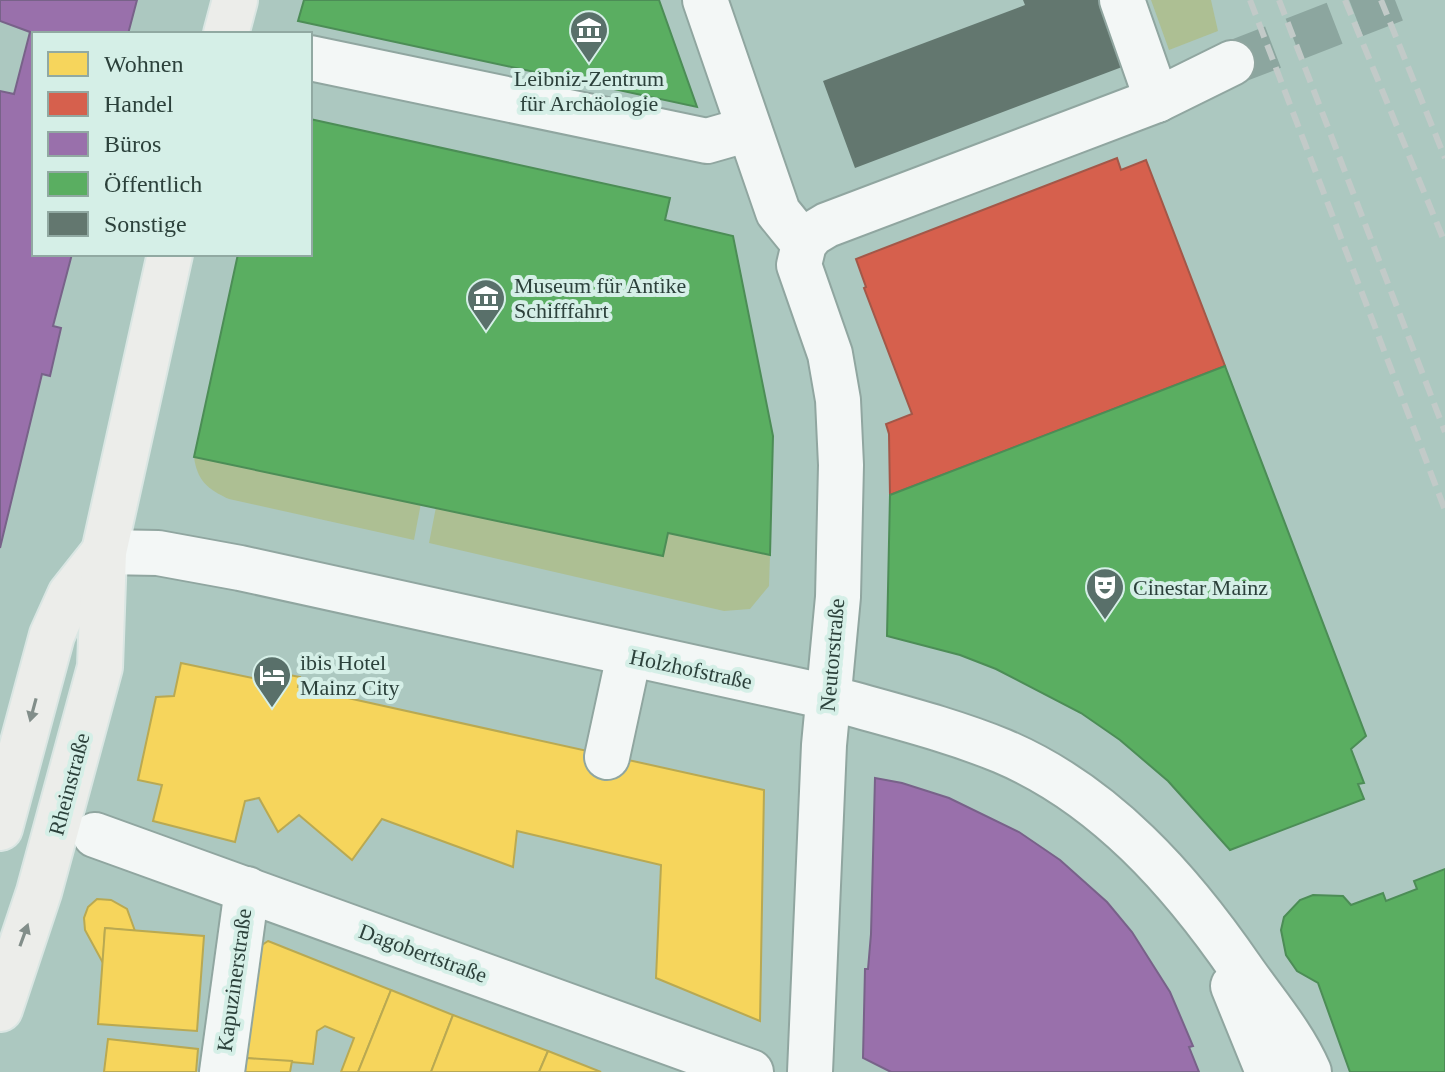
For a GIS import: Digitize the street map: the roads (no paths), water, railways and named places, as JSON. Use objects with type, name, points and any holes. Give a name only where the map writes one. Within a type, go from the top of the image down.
[{"type":"main road","points":[[227,32],[235,0]]},
{"type":"main road","name":"Rheinstraße","points":[[0,1009],[39,892],[77,828],[100,667],[104,552],[170,256]]},
{"type":"main road","name":"Rheinstraße","points":[[2,810],[52,635],[70,595],[104,552]]},
{"type":"street","points":[[705,0],[778,212],[804,244],[812,234],[827,225],[1157,100],[1232,63]]},
{"type":"street","points":[[1122,0],[1157,100]]},
{"type":"street","points":[[312,58],[707,141],[749,129]]},
{"type":"street","name":"Neutorstraße","points":[[804,244],[799,265],[830,354],[838,400],[841,465],[838,597],[828,697],[810,1072]]},
{"type":"street","name":"Holzhofstraße","points":[[104,552],[158,553],[240,568],[828,697],[903,717],[1003,752],[1045,773],[1100,812],[1149,853],[1213,927],[1309,1072]]},
{"type":"street","points":[[607,757],[629,655]]},
{"type":"street","name":"Dagobertstraße","points":[[2,810],[77,828],[751,1072]]},
{"type":"street","name":"Kapuzinerstraße","points":[[222,1072],[247,889]]},
{"type":"street","name":"Holzhofstraße","points":[[1213,927],[1238,1002],[1268,1072]]},
{"type":"tunnel","points":[[1232,63],[1395,0]]},
{"type":"railway","points":[[1250,0],[1445,510]]},
{"type":"railway","points":[[1279,0],[1445,432]]},
{"type":"railway","points":[[1345,0],[1445,243]]},
{"type":"railway","points":[[1381,0],[1445,158]]},
{"type":"place","name":"Leibniz-Zentrum für Archäologie","points":[[589,64]]},
{"type":"place","name":"Museum für Antike Schifffahrt","points":[[486,332]]},
{"type":"place","name":"Cinestar Mainz","points":[[1105,621]]},
{"type":"place","name":"ibis Hotel Mainz City","points":[[272,709]]}]
